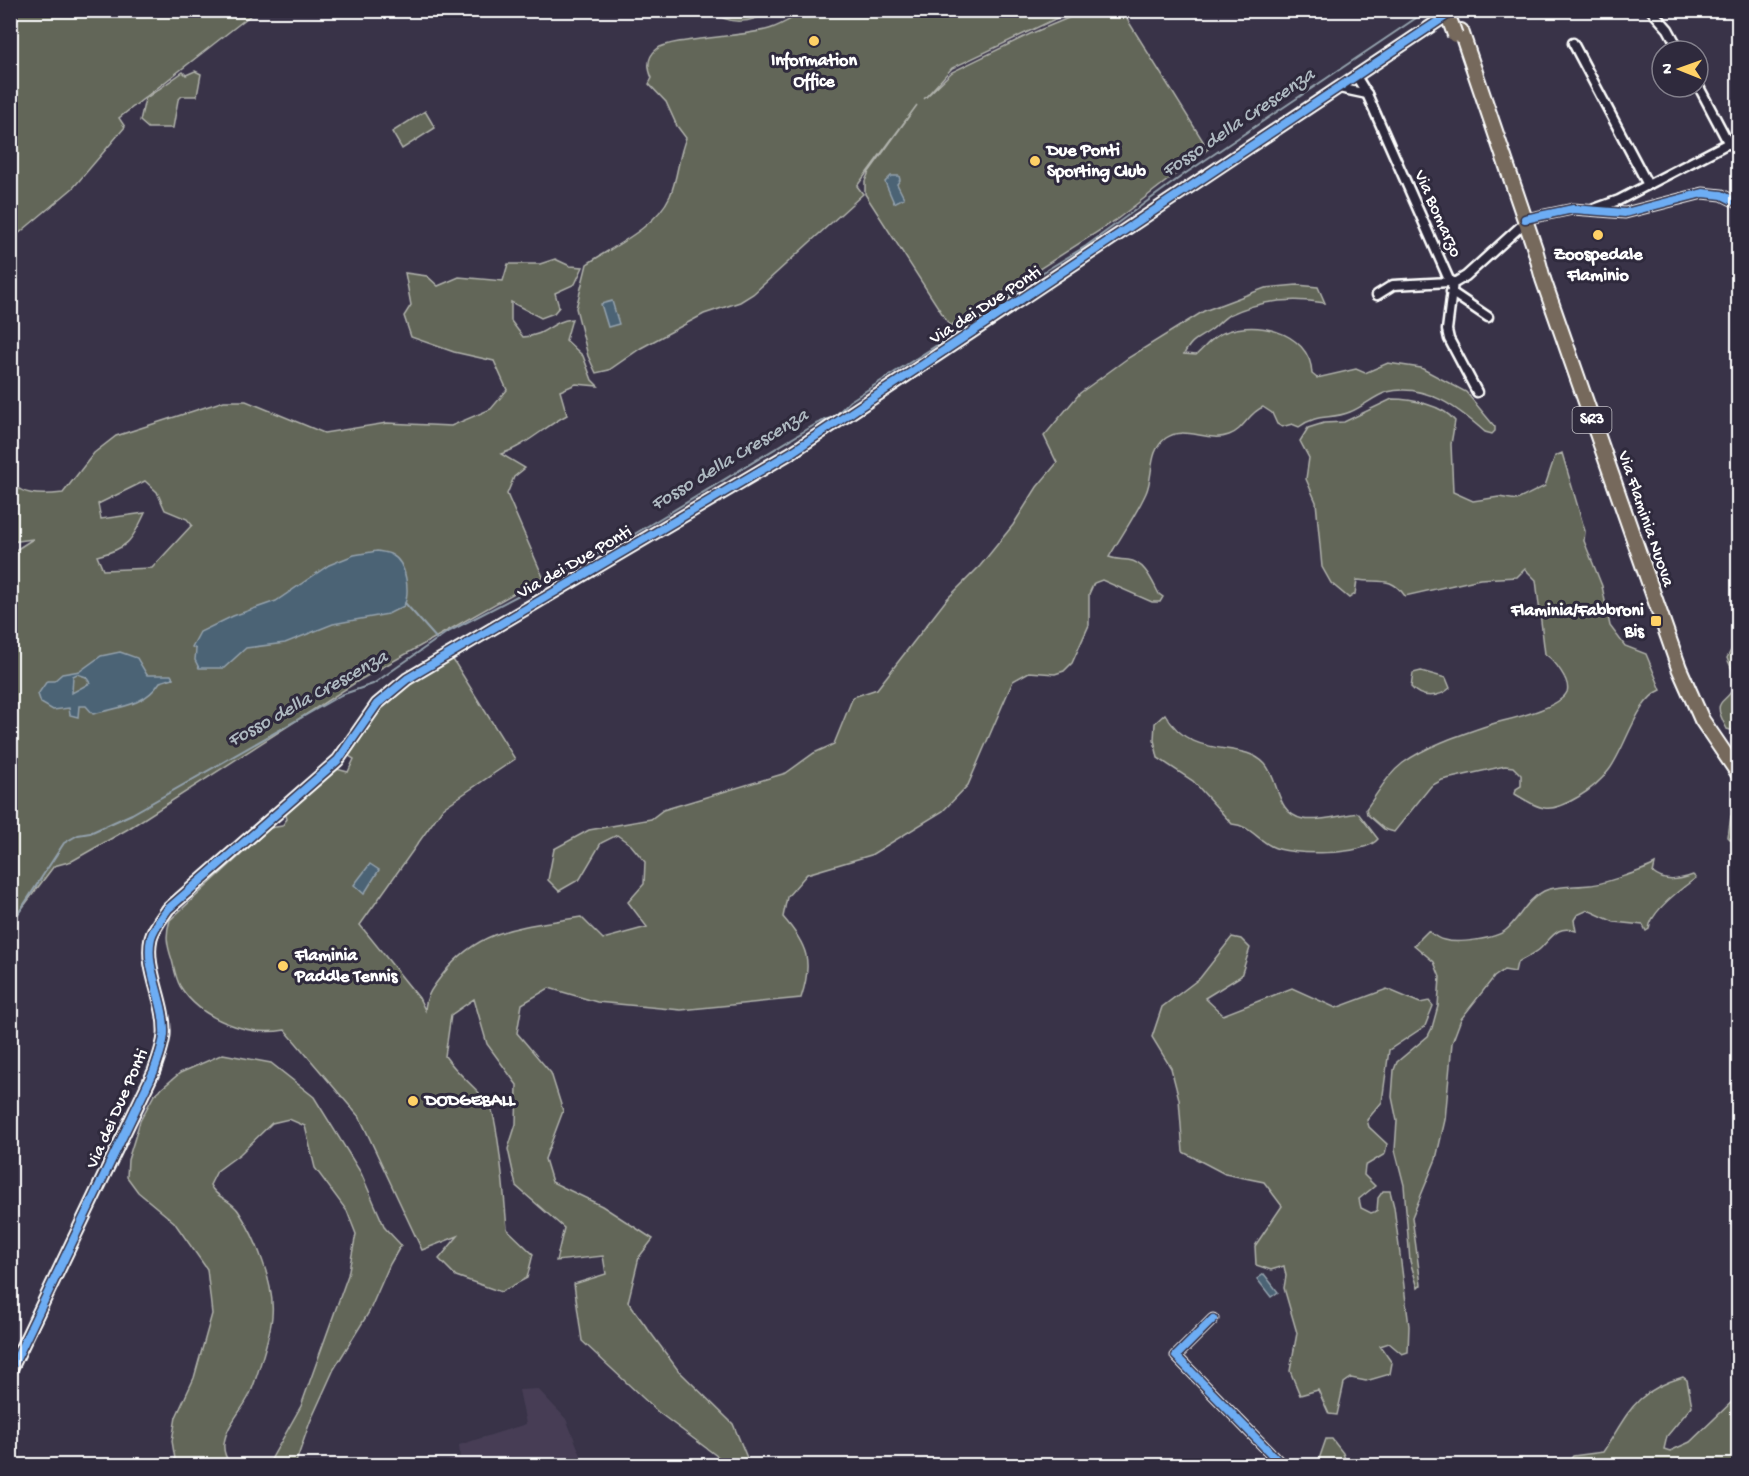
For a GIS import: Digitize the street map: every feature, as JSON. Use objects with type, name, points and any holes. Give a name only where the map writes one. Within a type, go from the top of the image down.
[{"type":"main road","name":"Via Flaminia Nuova","points":[[1446,10],[1458,33],[1685,685],[1705,725],[1738,773]]},
{"type":"main road","name":"Via Flaminia Nuova","points":[[1454,10],[1458,33]]},
{"type":"street","name":"Via dei Due Ponti","points":[[10,1372],[154,1071],[162,1048],[164,1022],[150,950],[152,936],[158,923],[168,909],[338,760],[384,697],[415,674],[792,452],[1069,270],[1454,10]]},
{"type":"street","points":[[1651,10],[1668,29],[1673,39]]},
{"type":"street","points":[[1573,43],[1648,185]]},
{"type":"street","name":"Via Bomarzo","points":[[1356,76],[1367,94],[1452,285],[1466,276],[1523,223],[1555,211],[1591,210],[1625,213],[1686,196],[1708,193],[1728,197],[1738,203]]},
{"type":"street","points":[[1339,87],[1367,94]]},
{"type":"street","points":[[1705,99],[1729,144]]},
{"type":"street","name":"Via Bomarzo","points":[[1591,210],[1615,202],[1738,138]]},
{"type":"street","points":[[1377,295],[1393,285],[1452,285],[1488,317]]},
{"type":"street","points":[[1452,285],[1447,330],[1449,339],[1477,392]]},
{"type":"street","points":[[1213,1319],[1176,1356],[1283,1466]]},
{"type":"shaded area","points":[[538,1389],[566,1419],[585,1465],[435,1465],[460,1457],[459,1445],[526,1424],[519,1390]]},
{"type":"green space","points":[[11,10],[256,11],[119,118],[125,127],[73,188],[11,240]]},
{"type":"green space","points":[[710,11],[772,11],[756,18],[733,21]]},
{"type":"green space","points":[[806,11],[1072,11],[952,68],[924,99],[952,72],[1030,34],[1085,11],[1122,11],[1208,149],[1116,220],[950,326],[865,194],[865,181],[869,172],[917,105],[857,186],[863,194],[753,294],[740,302],[704,314],[641,348],[609,370],[596,373],[588,356],[576,308],[587,264],[633,235],[664,207],[673,189],[686,138],[677,126],[666,102],[649,84],[652,78],[649,70],[651,55],[664,45],[677,42],[746,34],[772,28]]},
{"type":"green space","points":[[195,71],[201,74],[197,96],[182,96],[178,100],[173,128],[148,128],[140,121],[145,99],[183,72],[186,75]]},
{"type":"green space","points":[[425,111],[435,128],[402,149],[392,132]]},
{"type":"green space","points":[[555,259],[570,266],[583,267],[575,284],[555,293],[559,307],[554,313],[541,318],[511,302],[511,321],[523,337],[538,334],[558,323],[572,319],[566,340],[583,356],[592,380],[598,386],[576,384],[560,391],[567,415],[519,446],[501,454],[525,468],[514,477],[507,494],[543,577],[358,681],[128,829],[72,861],[54,866],[11,923],[11,553],[33,539],[11,542],[10,474],[12,482],[23,491],[39,494],[63,493],[94,453],[116,436],[224,401],[246,401],[324,433],[387,423],[451,426],[491,409],[507,390],[494,361],[454,352],[411,337],[404,316],[411,305],[405,273],[427,276],[438,286],[459,277],[503,281],[508,264],[540,264]],"holes":[[[145,481],[157,492],[165,510],[187,519],[192,525],[152,568],[103,570],[97,556],[122,547],[132,537],[145,513],[101,519],[98,504]]]},
{"type":"green space","points":[[1297,285],[1318,287],[1325,303],[1288,300],[1264,303],[1240,310],[1226,317],[1196,340],[1184,354],[1196,355],[1214,338],[1230,330],[1261,328],[1276,331],[1301,347],[1309,359],[1312,374],[1317,378],[1356,369],[1365,373],[1388,363],[1421,368],[1466,392],[1495,427],[1495,431],[1492,434],[1485,432],[1453,407],[1428,394],[1401,390],[1382,394],[1350,412],[1318,418],[1299,427],[1292,424],[1282,427],[1277,424],[1272,413],[1263,407],[1229,435],[1213,437],[1180,433],[1166,438],[1156,450],[1146,493],[1109,557],[1139,564],[1163,597],[1160,602],[1152,602],[1102,580],[1094,583],[1089,594],[1089,625],[1072,663],[1064,671],[1055,674],[1029,672],[1013,681],[968,785],[943,811],[871,855],[807,874],[787,897],[783,917],[798,937],[806,955],[807,974],[801,998],[681,1010],[597,1002],[549,988],[522,1004],[517,1033],[551,1073],[563,1111],[545,1159],[552,1182],[602,1206],[653,1239],[639,1257],[628,1302],[678,1370],[733,1424],[750,1465],[729,1465],[658,1412],[582,1341],[574,1284],[606,1274],[603,1256],[556,1261],[564,1228],[516,1186],[508,1149],[516,1124],[517,1085],[487,1044],[474,999],[451,1015],[445,1056],[479,1092],[493,1112],[499,1144],[507,1229],[533,1254],[527,1278],[501,1292],[456,1276],[439,1259],[458,1236],[422,1250],[360,1118],[285,1030],[256,1031],[226,1023],[200,1008],[180,986],[168,945],[170,920],[270,828],[282,826],[287,819],[285,811],[333,768],[348,772],[354,759],[349,756],[382,705],[395,692],[452,658],[515,759],[443,808],[360,925],[419,998],[425,1010],[431,990],[458,958],[473,946],[505,931],[581,917],[603,939],[647,927],[628,902],[644,884],[645,862],[631,845],[617,835],[601,843],[580,879],[559,891],[548,880],[554,849],[589,830],[651,819],[663,810],[786,773],[814,753],[834,744],[853,697],[877,689],[947,599],[980,566],[1013,525],[1037,487],[1057,463],[1044,436],[1080,393],[1128,358],[1204,311],[1265,288]]},
{"type":"green space","points":[[1392,399],[1408,400],[1435,407],[1450,415],[1455,421],[1451,444],[1453,492],[1473,501],[1499,497],[1517,500],[1545,486],[1555,456],[1562,453],[1585,531],[1584,541],[1602,586],[1610,626],[1625,646],[1646,654],[1661,690],[1652,695],[1638,714],[1615,761],[1606,774],[1587,792],[1560,806],[1540,807],[1515,794],[1516,789],[1521,786],[1521,775],[1513,767],[1505,766],[1442,780],[1431,786],[1394,832],[1384,829],[1367,814],[1366,809],[1387,779],[1403,763],[1434,745],[1544,708],[1562,698],[1568,687],[1561,671],[1545,654],[1536,580],[1525,569],[1517,577],[1480,579],[1405,596],[1390,583],[1357,580],[1355,594],[1349,598],[1331,583],[1322,567],[1316,502],[1306,479],[1309,458],[1300,441],[1308,428],[1324,423],[1344,422]]},
{"type":"green space","points":[[1738,637],[1738,732],[1727,729],[1719,710],[1722,702],[1733,689],[1735,680],[1727,658]]},
{"type":"green space","points":[[1421,671],[1446,678],[1450,688],[1441,694],[1430,696],[1420,694],[1411,687],[1413,673]]},
{"type":"green space","points":[[1165,714],[1176,729],[1189,739],[1216,748],[1255,756],[1270,771],[1283,803],[1294,816],[1315,820],[1358,813],[1378,839],[1358,849],[1326,853],[1293,852],[1271,846],[1248,830],[1232,824],[1193,781],[1158,758],[1154,740],[1155,723]]},
{"type":"green space","points":[[1738,813],[1738,845],[1728,837],[1731,816]]},
{"type":"green space","points":[[1655,864],[1653,873],[1662,878],[1677,879],[1693,875],[1696,878],[1661,908],[1649,929],[1646,931],[1643,925],[1614,922],[1588,910],[1577,915],[1574,920],[1576,931],[1564,929],[1560,931],[1539,950],[1517,963],[1515,972],[1504,970],[1494,977],[1461,1019],[1452,1043],[1445,1120],[1436,1159],[1412,1217],[1421,1285],[1418,1288],[1410,1261],[1404,1185],[1395,1150],[1397,1121],[1392,1097],[1394,1070],[1397,1062],[1428,1036],[1432,1028],[1438,1006],[1440,977],[1434,962],[1414,945],[1428,931],[1440,939],[1450,941],[1476,940],[1494,936],[1506,930],[1532,899],[1544,891],[1603,882]]},
{"type":"green space","points":[[1232,937],[1241,939],[1250,948],[1241,976],[1205,998],[1223,1015],[1292,988],[1336,1008],[1387,989],[1420,1003],[1429,1001],[1433,1006],[1425,1026],[1389,1050],[1382,1102],[1367,1120],[1369,1127],[1387,1144],[1385,1154],[1365,1166],[1364,1175],[1375,1186],[1359,1199],[1361,1208],[1371,1213],[1377,1211],[1378,1198],[1383,1191],[1390,1191],[1409,1326],[1408,1352],[1402,1354],[1389,1343],[1380,1346],[1392,1363],[1390,1374],[1366,1381],[1351,1378],[1344,1383],[1337,1415],[1329,1414],[1318,1390],[1300,1395],[1290,1371],[1297,1333],[1284,1288],[1286,1276],[1284,1266],[1271,1270],[1256,1265],[1255,1246],[1282,1206],[1264,1182],[1225,1174],[1183,1152],[1179,1099],[1171,1068],[1152,1037],[1162,1007],[1200,978]]},
{"type":"green space","points":[[223,1054],[271,1063],[314,1097],[361,1173],[385,1228],[401,1245],[369,1312],[334,1369],[310,1422],[295,1465],[268,1465],[301,1406],[348,1275],[356,1234],[347,1211],[315,1168],[305,1126],[289,1119],[272,1123],[240,1154],[217,1171],[210,1185],[216,1193],[236,1208],[252,1235],[267,1276],[272,1316],[252,1389],[225,1437],[224,1450],[231,1465],[176,1465],[172,1441],[176,1417],[194,1378],[212,1314],[207,1269],[174,1222],[138,1192],[127,1177],[128,1160],[140,1121],[154,1095],[180,1073]]},
{"type":"green space","points":[[1683,1377],[1687,1380],[1692,1406],[1667,1436],[1664,1449],[1670,1451],[1690,1442],[1738,1396],[1738,1465],[1566,1465],[1573,1456],[1603,1452],[1627,1415],[1643,1397],[1666,1383]]},
{"type":"green space","points":[[1326,1439],[1332,1439],[1343,1453],[1347,1465],[1317,1465]]},
{"type":"water","points":[[891,176],[899,176],[900,180],[897,184],[904,198],[894,203],[885,182]]},
{"type":"water","points":[[612,301],[619,324],[608,327],[601,304]]},
{"type":"water","points":[[377,551],[390,554],[401,564],[407,586],[404,606],[388,614],[333,624],[285,643],[246,648],[224,668],[199,668],[195,660],[196,649],[192,647],[200,632],[233,616],[276,601],[329,565],[354,555]]},
{"type":"water","points":[[120,652],[137,658],[147,675],[171,675],[173,678],[160,682],[154,690],[139,701],[122,707],[93,714],[86,706],[79,706],[78,717],[70,715],[69,708],[53,710],[41,703],[38,694],[47,681],[54,681],[62,674],[80,671],[101,656]],"holes":[[[77,674],[86,677],[90,683],[72,693],[73,676]]]},
{"type":"water","points":[[370,864],[379,870],[364,894],[354,885]]},
{"type":"water","points":[[1264,1274],[1278,1292],[1271,1297],[1257,1279]]},
{"type":"waterway","name":"Fosso della Crescenza","points":[[10,926],[64,843],[78,835],[90,833],[132,814],[341,695],[373,684],[446,633],[623,541],[816,424],[835,416],[850,401],[996,307],[1032,279],[1086,246],[1186,173],[1428,10]]},
{"type":"waterway","points":[[405,603],[437,639]]},
{"type":"cycle path","points":[[10,1372],[159,1058],[164,1023],[150,962],[151,938],[156,926],[168,909],[338,760],[377,704],[407,679],[792,452],[1455,10]]},
{"type":"cycle path","points":[[1525,219],[1573,209],[1625,213],[1703,193],[1722,195],[1738,203]]},
{"type":"cycle path","points":[[1213,1319],[1176,1356],[1283,1466]]},
{"type":"place","name":"Information Office","points":[[814,41]]},
{"type":"place","name":"Due Ponti Sporting Club","points":[[1035,161]]},
{"type":"place","name":"Zoospedale Flaminio","points":[[1598,235]]},
{"type":"place","name":"Flaminia/Fabbroni Bis","points":[[1656,621]]},
{"type":"place","name":"Flaminia Paddle Tennis","points":[[283,966]]},
{"type":"place","name":"DODGEBALL","points":[[413,1101]]}]
